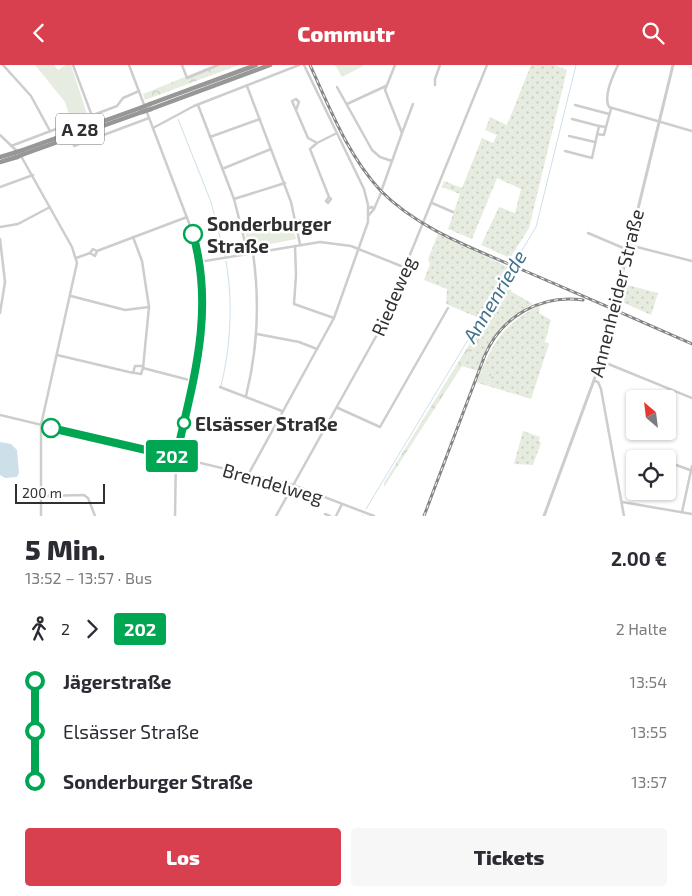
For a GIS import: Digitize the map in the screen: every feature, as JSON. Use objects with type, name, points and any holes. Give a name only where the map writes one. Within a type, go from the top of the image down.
[{"type":"highway","name":"A 28","points":[[0,162],[22,152],[141,110],[256,65]]},
{"type":"highway","name":"A 28","points":[[151,106],[270,65]]},
{"type":"highway","name":"A 28","points":[[0,157],[16,155]]},
{"type":"street","points":[[2,65],[31,96],[50,131]]},
{"type":"street","points":[[73,65],[92,116]]},
{"type":"street","points":[[129,65],[187,217],[199,262],[203,303],[201,343],[176,457],[175,516]]},
{"type":"street","points":[[182,65],[187,78],[218,65]]},
{"type":"street","points":[[153,128],[198,105],[300,65]]},
{"type":"street","points":[[248,475],[334,318],[367,229],[369,215],[364,189],[304,65]]},
{"type":"street","points":[[395,65],[386,86],[386,97],[402,133]]},
{"type":"street","points":[[436,85],[435,79],[440,65]]},
{"type":"street","name":"Riedeweg","points":[[276,516],[338,408],[379,331],[487,65]]},
{"type":"street","points":[[618,65],[614,71],[606,100],[611,109],[692,131]]},
{"type":"street","name":"Annenheider Straße","points":[[544,516],[601,361],[673,65]]},
{"type":"street","points":[[247,86],[284,183],[300,244]]},
{"type":"street","points":[[347,105],[386,86]]},
{"type":"street","points":[[337,87],[372,150],[380,157],[392,161]]},
{"type":"street","points":[[11,146],[118,106],[122,98],[139,91]]},
{"type":"street","points":[[382,189],[413,104]]},
{"type":"street","points":[[198,105],[234,199],[248,254]]},
{"type":"street","points":[[575,105],[609,113]]},
{"type":"street","points":[[597,134],[604,135],[611,109]]},
{"type":"street","points":[[296,111],[308,138],[310,149],[329,197]]},
{"type":"street","points":[[74,146],[149,118]]},
{"type":"street","points":[[210,137],[260,119]]},
{"type":"street","points":[[572,119],[606,127]]},
{"type":"street","points":[[565,151],[592,158],[599,126]]},
{"type":"street","points":[[310,149],[336,133]]},
{"type":"street","points":[[0,135],[20,154],[33,175],[76,258],[77,271],[41,425],[41,516]]},
{"type":"street","points":[[569,136],[595,142]]},
{"type":"street","points":[[308,138],[317,143]]},
{"type":"street","points":[[222,169],[271,149]]},
{"type":"street","points":[[0,187],[33,175]]},
{"type":"street","points":[[234,199],[284,183]]},
{"type":"street","points":[[369,215],[374,209],[381,193]]},
{"type":"street","points":[[432,203],[453,212]]},
{"type":"street","points":[[0,227],[18,224],[50,207]]},
{"type":"street","points":[[368,208],[372,207],[374,209]]},
{"type":"street","points":[[76,258],[90,253],[94,249],[97,251],[187,217]]},
{"type":"street","points":[[242,230],[295,220]]},
{"type":"street","points":[[588,233],[628,250]]},
{"type":"street","points":[[57,355],[141,374],[149,307],[142,261],[133,237]]},
{"type":"street","points":[[0,239],[5,282],[0,313]]},
{"type":"street","points":[[199,262],[300,244],[331,242],[359,250],[406,268]]},
{"type":"street","points":[[295,245],[296,275],[294,303],[334,318]]},
{"type":"street","points":[[629,245],[692,261]]},
{"type":"street","points":[[246,396],[252,372],[257,333],[258,305],[253,253]]},
{"type":"street","points":[[71,297],[125,310],[149,307]]},
{"type":"street","points":[[338,408],[380,427],[448,308]]},
{"type":"street","points":[[257,333],[299,342],[317,349]]},
{"type":"street","points":[[601,361],[692,398]]},
{"type":"street","points":[[133,373],[135,366],[143,367],[194,381]]},
{"type":"street","points":[[595,381],[598,382],[601,389],[624,516]]},
{"type":"street","points":[[220,387],[282,411]]},
{"type":"street","name":"Brendelweg","points":[[0,415],[293,485],[374,516]]},
{"type":"street","points":[[676,465],[690,470]]},
{"type":"street","points":[[682,513],[692,466]]},
{"type":"street","points":[[41,495],[84,495],[88,498],[95,516]]},
{"type":"street","points":[[622,502],[692,514]]},
{"type":"street","name":"Brendelweg","points":[[336,516],[342,504]]},
{"type":"street","name":"Brendelweg","points":[[325,514],[330,516]]},
{"type":"green space","points":[[35,65],[54,65],[58,70],[66,65],[71,65],[87,114],[71,120],[65,102]]},
{"type":"green space","points":[[214,65],[239,65],[145,100],[143,94]]},
{"type":"green space","points":[[335,65],[362,65],[363,66],[342,77]]},
{"type":"green space","points":[[531,65],[555,65],[567,70],[529,228],[510,258],[481,245],[499,207],[515,213],[521,189],[497,178],[472,239],[448,229],[460,194],[442,187],[444,181],[462,188],[482,138],[493,143],[497,135],[485,130],[490,117],[507,125]]},
{"type":"green space","points":[[292,221],[296,239],[249,248],[245,231]]},
{"type":"green space","points":[[438,234],[508,267],[479,318],[446,304],[447,289],[424,280],[430,264],[428,259]]},
{"type":"green space","points":[[507,283],[512,292],[533,304],[522,310],[498,331],[478,371],[462,366],[484,332],[483,322]]},
{"type":"green space","points":[[624,284],[658,293],[651,315],[620,301]]},
{"type":"green space","points":[[540,305],[539,313],[551,320],[545,342],[549,344],[531,399],[488,386],[492,374],[482,369],[498,339],[511,324]]},
{"type":"green space","points":[[483,322],[484,332],[384,487],[384,483]]},
{"type":"green space","points":[[482,369],[492,374],[488,386],[476,382]]},
{"type":"green space","points":[[523,431],[540,437],[539,441],[541,443],[533,465],[514,464]]},
{"type":"water","points":[[0,442],[11,444],[17,450],[19,473],[17,477],[5,478],[0,475]]},
{"type":"waterway","name":"Annenriede","points":[[366,509],[536,227],[576,65]]},
{"type":"waterway","points":[[178,119],[211,202],[225,256]]},
{"type":"waterway","points":[[221,386],[227,355],[230,323],[230,292],[226,261]]},
{"type":"railway","points":[[310,65],[340,130],[358,161],[380,190],[395,204],[430,227],[467,246],[692,344]]},
{"type":"railway","points":[[424,516],[492,341],[512,319],[538,304],[567,299],[583,300]]},
{"type":"bus line","name":"202","points":[[51,428],[176,457],[201,343],[202,282],[193,234]]},
{"type":"place","name":"Sonderburger Straße","points":[[193,234]]},
{"type":"place","name":"Elsässer Straße","points":[[184,423]]}]
